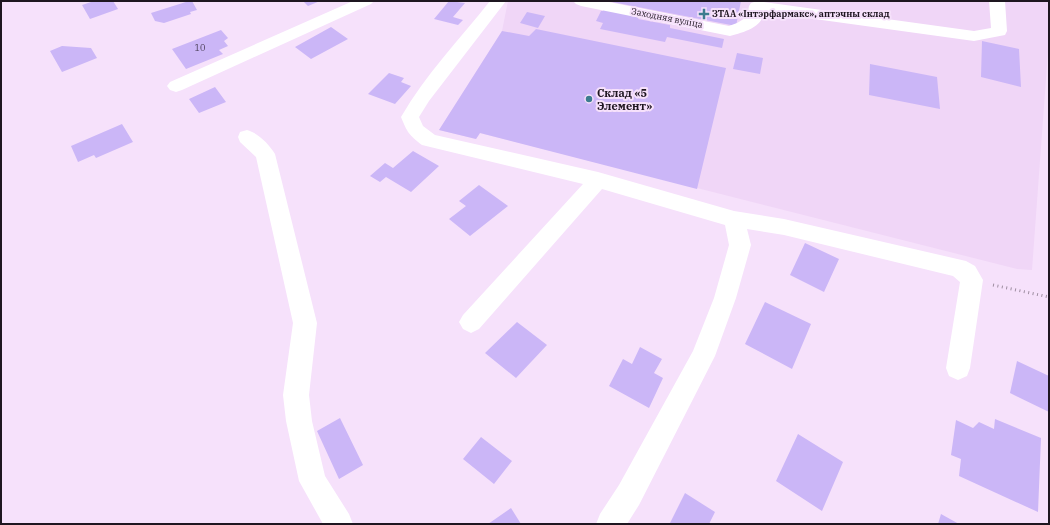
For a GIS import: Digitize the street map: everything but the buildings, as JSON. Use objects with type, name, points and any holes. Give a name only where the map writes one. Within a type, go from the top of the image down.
[{"type":"street","points":[[176,86],[366,1]]},
{"type":"street","points":[[498,1],[423,96],[410,117],[416,130],[429,140],[598,180],[734,219],[784,227],[958,268],[967,273],[972,280],[958,368]]},
{"type":"street","name":"Заходняя вуліца","points":[[581,1],[730,31],[751,23],[755,19],[757,4]]},
{"type":"street","points":[[757,4],[974,36],[999,31],[997,1]]},
{"type":"street","points":[[247,137],[265,154],[305,323],[296,395],[299,421],[313,481],[339,524]]},
{"type":"street","points":[[471,322],[598,180]]},
{"type":"street","points":[[610,524],[628,495],[703,356],[725,298],[740,245],[734,219]]},
{"type":"path","points":[[972,280],[1049,296]]},
{"type":"shaded area","points":[[508,1],[1049,1],[1049,38],[1032,270],[1017,269],[480,133],[476,139],[439,130],[502,31]]},
{"type":"place","name":"ЗТАА «Інтэрфармакс», аптэчны склад","points":[[704,14]]},
{"type":"place","name":"Склад «5 Элемент»","points":[[589,99]]}]
